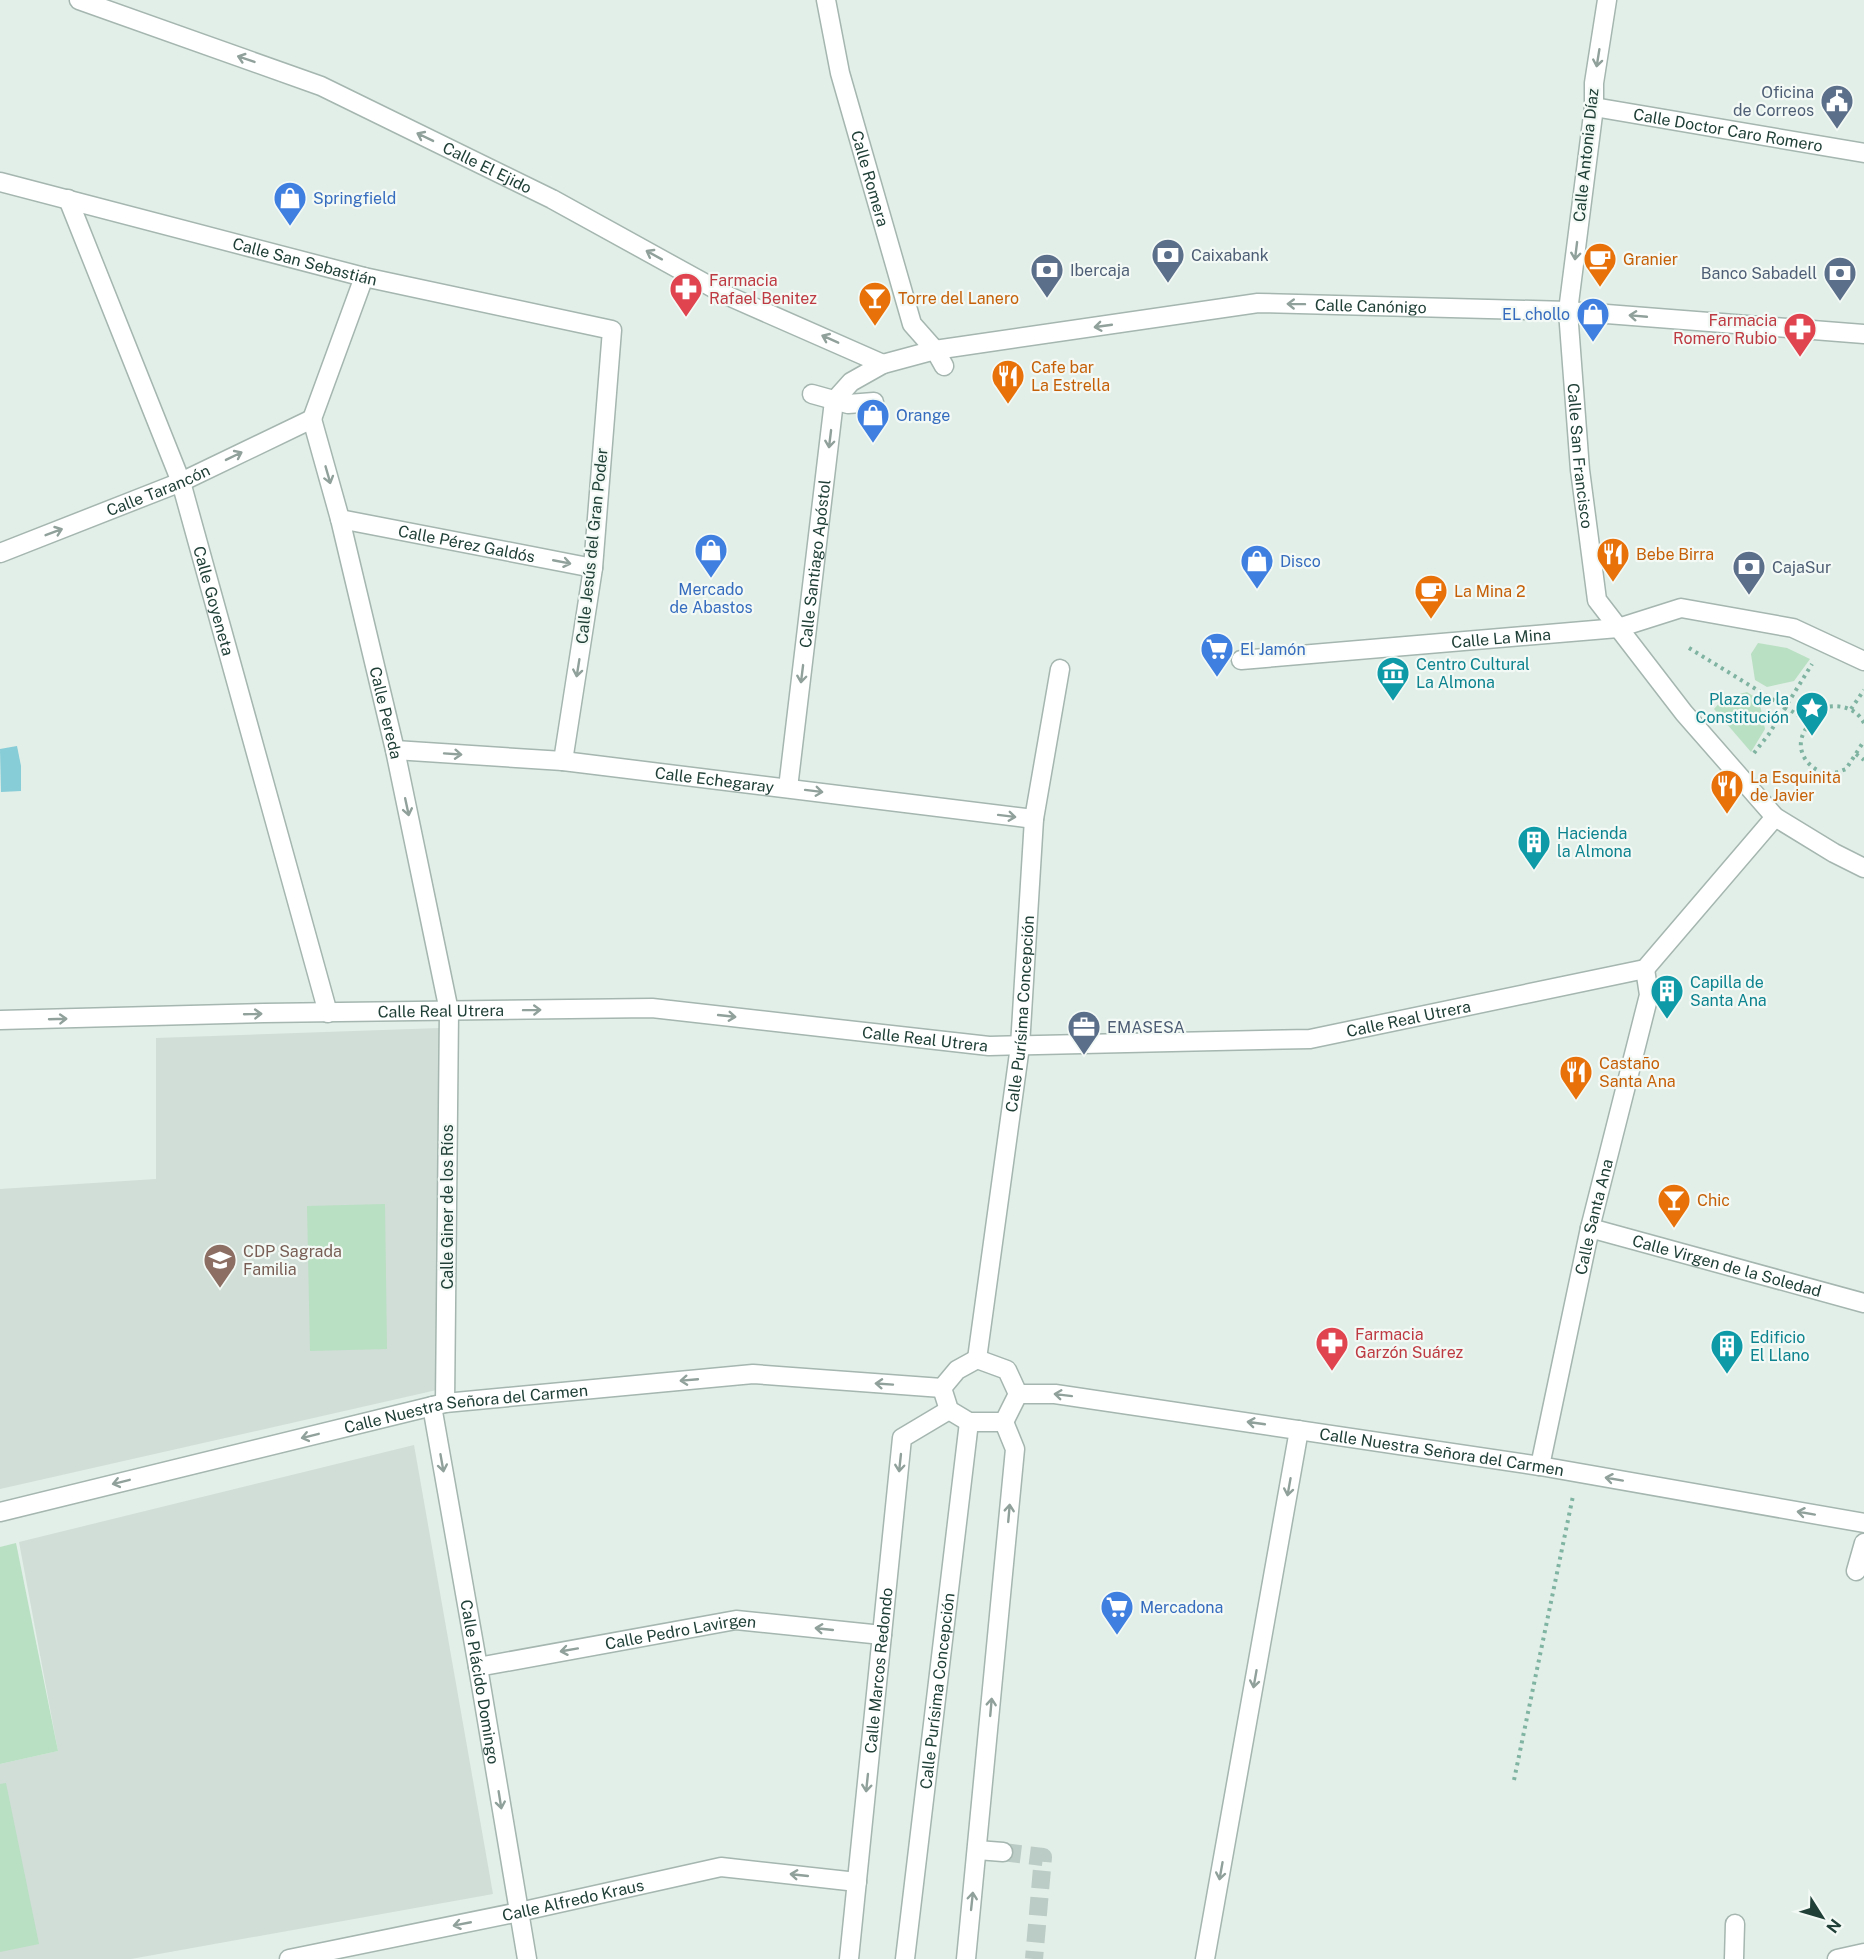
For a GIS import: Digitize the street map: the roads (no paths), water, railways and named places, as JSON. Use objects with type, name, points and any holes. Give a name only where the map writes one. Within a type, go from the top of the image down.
[{"type":"street","name":"Calle El Ejido","points":[[79,0],[321,86],[552,199],[726,295],[883,363]]},
{"type":"street","name":"Calle Romera","points":[[826,0],[840,73],[912,324],[939,358]]},
{"type":"street","name":"Calle Antonia Díaz","points":[[1569,311],[1594,107],[1594,83],[1607,0]]},
{"type":"street","name":"Calle Doctor Caro Romero","points":[[1594,107],[1864,153]]},
{"type":"street","name":"Calle San Sebastián","points":[[0,182],[364,277],[612,330]]},
{"type":"street","name":"Calle Goyeneta","points":[[68,199],[181,482],[328,1013]]},
{"type":"street","points":[[312,419],[364,277]]},
{"type":"street","name":"Calle Canónigo","points":[[883,363],[939,358],[1258,303],[1569,311],[1864,334]]},
{"type":"street","name":"Calle San Francisco","points":[[1569,311],[1580,470],[1597,600],[1618,628]]},
{"type":"street","name":"Calle Jesús del Gran Poder","points":[[563,761],[592,568],[612,330]]},
{"type":"street","points":[[834,401],[851,382],[883,363]]},
{"type":"street","points":[[812,394],[848,404],[874,402]]},
{"type":"street","name":"Calle Santiago Apóstol","points":[[788,788],[834,401]]},
{"type":"street","name":"Calle Tarancón","points":[[0,553],[181,482],[312,419]]},
{"type":"street","name":"Calle Pereda","points":[[312,419],[340,519],[395,750],[448,1011]]},
{"type":"street","name":"Calle Pérez Galdós","points":[[340,519],[592,568]]},
{"type":"street","points":[[1864,661],[1793,628],[1681,608],[1618,628],[1684,713],[1775,817],[1834,853],[1864,868]]},
{"type":"street","name":"Calle La Mina","points":[[1241,660],[1618,628]]},
{"type":"street","name":"Calle Purísima Concepción","points":[[977,1359],[1020,1046],[1034,819],[1060,669]]},
{"type":"street","name":"Calle Echegaray","points":[[395,750],[563,761],[1034,819]]},
{"type":"street","points":[[1645,969],[1775,817]]},
{"type":"street","name":"Calle Real Utrera","points":[[0,1020],[652,1008],[989,1046],[1310,1040],[1645,969]]},
{"type":"street","name":"Calle Santa Ana","points":[[1540,1466],[1590,1228],[1649,995],[1645,969]]},
{"type":"street","name":"Calle Giner de los Ríos","points":[[439,1404],[448,1011]]},
{"type":"street","name":"Calle Virgen de la Soledad","points":[[1590,1228],[1864,1303]]},
{"type":"street","points":[[966,1959],[1015,1449],[1004,1422],[1018,1394],[1007,1370],[977,1359],[957,1370],[942,1388],[949,1410],[969,1422],[1004,1422]]},
{"type":"street","name":"Calle Nuestra Señora del Carmen","points":[[0,1512],[439,1404],[753,1374],[942,1388]]},
{"type":"street","name":"Calle Nuestra Señora del Carmen","points":[[1018,1394],[1054,1394],[1540,1466],[1864,1523]]},
{"type":"street","name":"Calle Plácido Domingo","points":[[439,1404],[478,1667],[526,1959]]},
{"type":"street","name":"Calle Marcos Redondo","points":[[849,1959],[902,1438],[949,1410]]},
{"type":"street","name":"Calle Purísima Concepción","points":[[905,1959],[969,1422]]},
{"type":"street","points":[[1205,1959],[1299,1430]]},
{"type":"street","points":[[1856,1571],[1864,1542]]},
{"type":"street","name":"Calle Pedro Lavirgen","points":[[478,1667],[736,1620],[882,1635]]},
{"type":"street","points":[[977,1850],[1003,1852]]},
{"type":"street","name":"Calle Alfredo Kraus","points":[[289,1959],[311,1957],[721,1867],[857,1882]]},
{"type":"street","points":[[1734,1959],[1735,1924]]},
{"type":"street","points":[[1838,1959],[1864,1953]]},
{"type":"water","points":[[17,746],[21,766],[21,791],[1,792],[0,749]]},
{"type":"tunnel","points":[[1003,1852],[1043,1857],[1034,1959]]},
{"type":"place","name":"Oficina de Correos","points":[[1837,130]]},
{"type":"place","name":"Springfield","points":[[290,227]]},
{"type":"place","name":"Caixabank","points":[[1168,284]]},
{"type":"place","name":"Granier","points":[[1600,288]]},
{"type":"place","name":"Ibercaja","points":[[1047,299]]},
{"type":"place","name":"Banco Sabadell","points":[[1840,302]]},
{"type":"place","name":"Farmacia Rafael Benitez","points":[[686,318]]},
{"type":"place","name":"Torre del Lanero","points":[[875,327]]},
{"type":"place","name":"EL chollo","points":[[1593,343]]},
{"type":"place","name":"Farmacia Romero Rubio","points":[[1800,358]]},
{"type":"place","name":"Cafe bar La Estrella","points":[[1008,405]]},
{"type":"place","name":"Orange","points":[[873,444]]},
{"type":"place","name":"Mercado de Abastos","points":[[711,579]]},
{"type":"place","name":"Bebe Birra","points":[[1613,583]]},
{"type":"place","name":"Disco","points":[[1257,590]]},
{"type":"place","name":"CajaSur","points":[[1749,596]]},
{"type":"place","name":"La Mina 2","points":[[1431,620]]},
{"type":"place","name":"El Jamón","points":[[1217,678]]},
{"type":"place","name":"Centro Cultural La Almona","points":[[1393,702]]},
{"type":"place","name":"Plaza de la Constitución","points":[[1812,737]]},
{"type":"place","name":"La Esquinita de Javier","points":[[1727,815]]},
{"type":"place","name":"Hacienda la Almona","points":[[1534,871]]},
{"type":"place","name":"Capilla de Santa Ana","points":[[1667,1020]]},
{"type":"place","name":"EMASESA","points":[[1084,1056]]},
{"type":"place","name":"Castaño Santa Ana","points":[[1576,1101]]},
{"type":"place","name":"Chic","points":[[1674,1229]]},
{"type":"place","name":"CDP Sagrada Familia","points":[[220,1289]]},
{"type":"place","name":"Farmacia Garzón Suárez","points":[[1332,1372]]},
{"type":"place","name":"Edificio El Llano","points":[[1727,1375]]},
{"type":"place","name":"Mercadona","points":[[1117,1636]]}]
